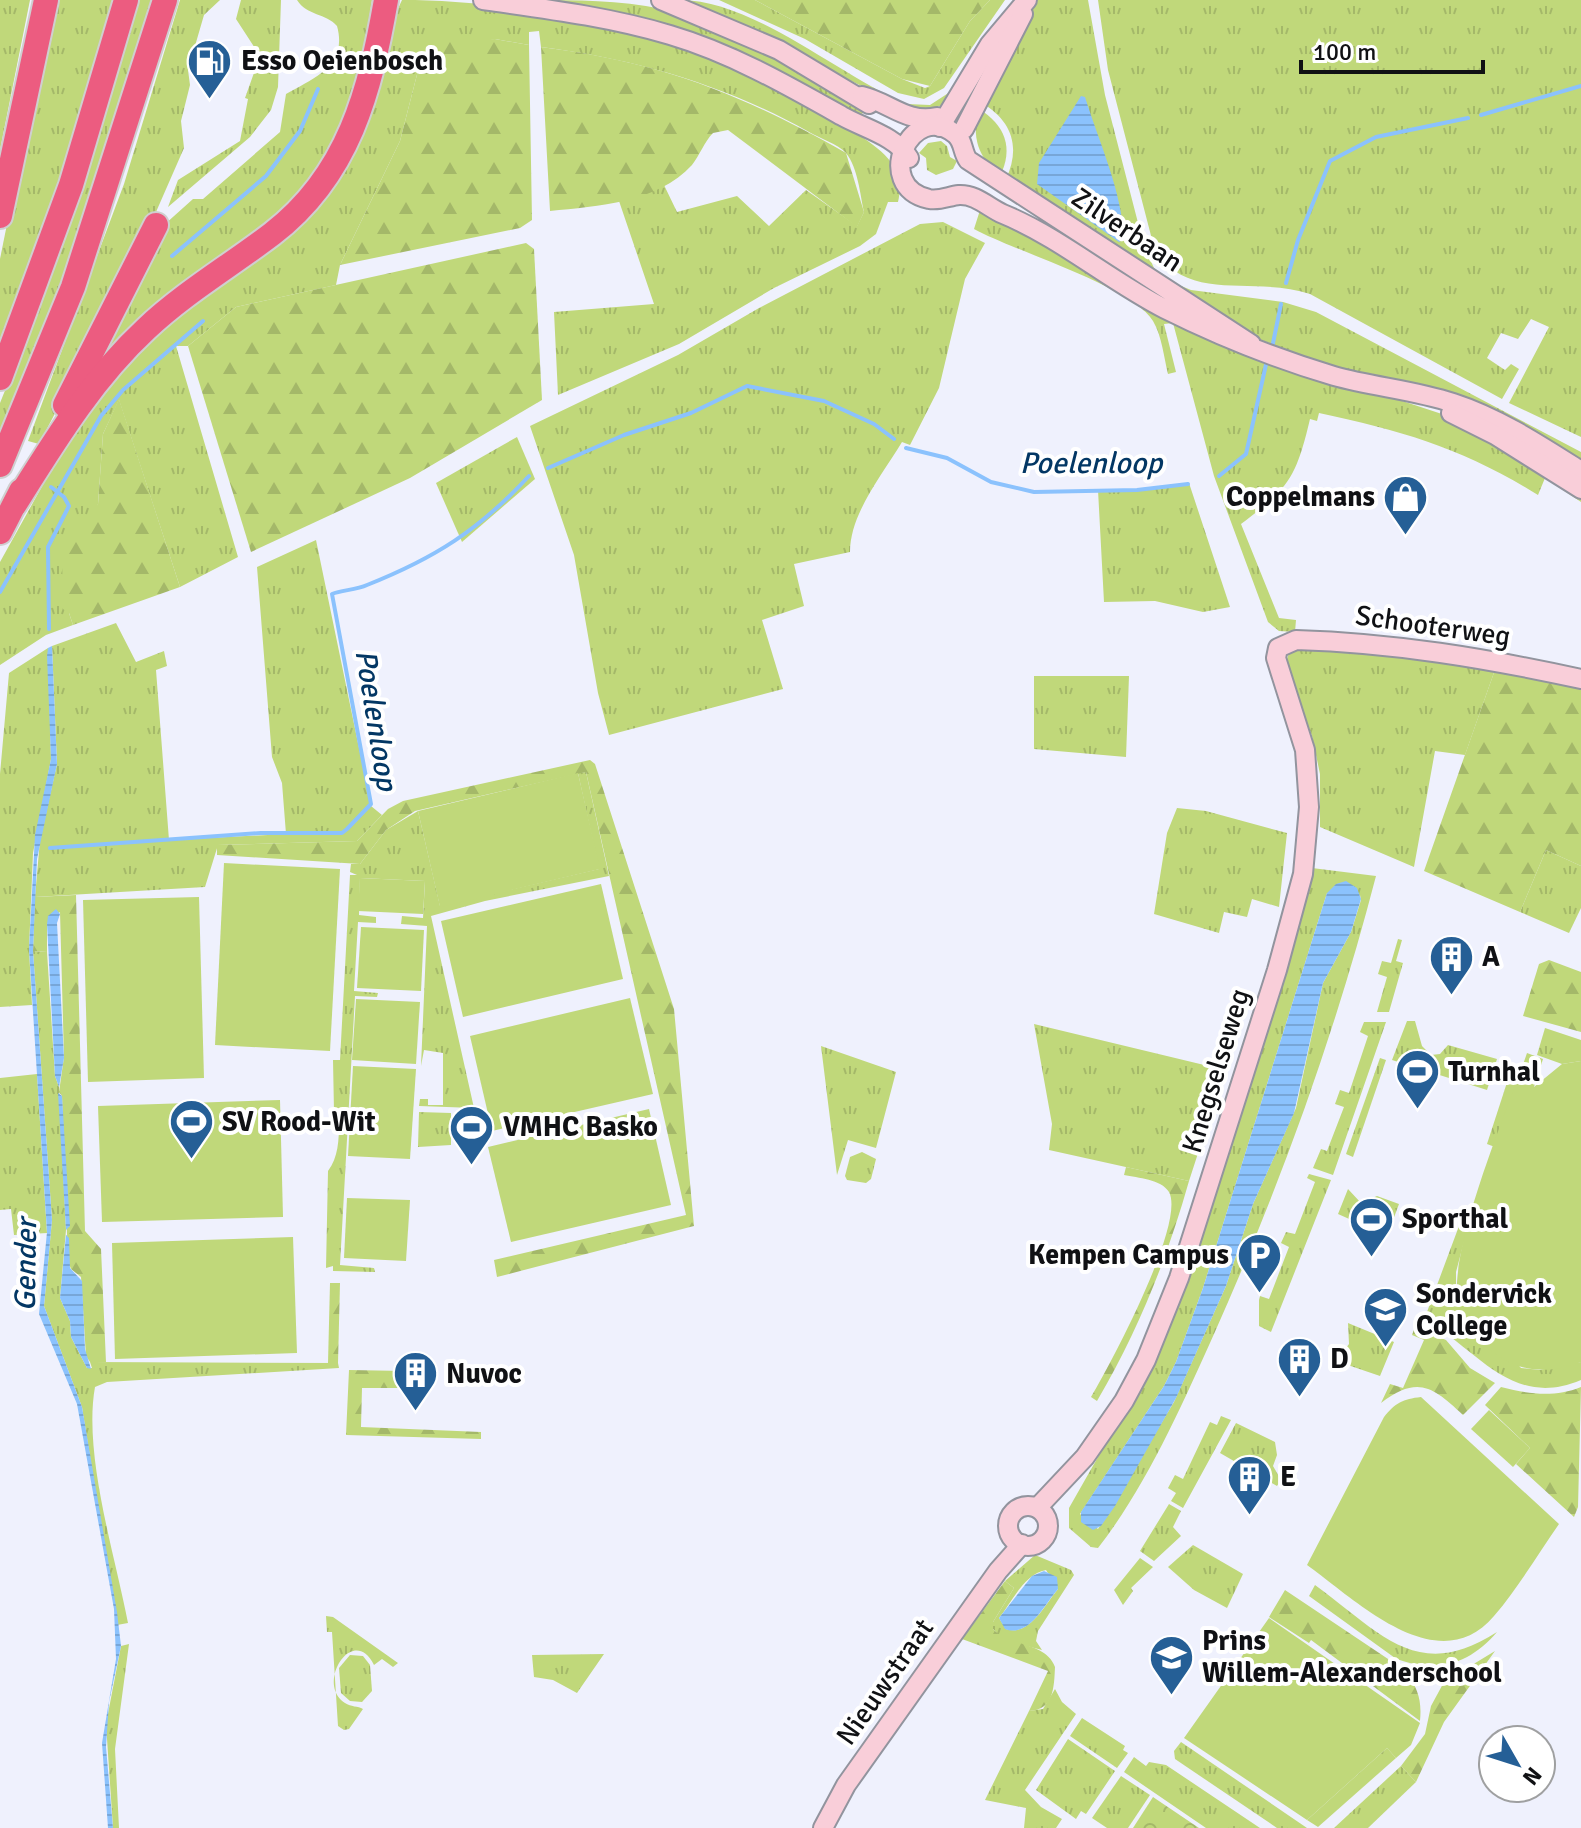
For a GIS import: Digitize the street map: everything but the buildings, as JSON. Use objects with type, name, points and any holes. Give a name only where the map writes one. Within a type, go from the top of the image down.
[{"type":"highway","points":[[0,216],[46,0]]},
{"type":"highway","points":[[0,378],[71,185],[126,0]]},
{"type":"highway","points":[[0,465],[73,287],[165,0]]},
{"type":"highway","points":[[15,504],[80,405],[126,349],[175,304],[286,223],[327,176],[344,150],[363,106],[376,61],[386,0]]},
{"type":"highway","points":[[0,532],[156,225]]},
{"type":"main road","points":[[483,0],[622,21],[674,36],[765,73],[860,123],[901,154],[916,180],[928,193],[959,189],[972,163],[973,147],[964,129]]},
{"type":"main road","points":[[661,0],[779,50],[862,96],[871,106],[931,124],[964,129]]},
{"type":"main road","points":[[901,154],[931,124],[1026,0]]},
{"type":"main road","points":[[964,129],[1000,61],[1026,0]]},
{"type":"main road","points":[[931,124],[959,137],[965,157],[972,163]]},
{"type":"main road","name":"Zilverbaan","points":[[972,163],[1256,346]]},
{"type":"main road","name":"Zilverbaan","points":[[959,189],[1007,208],[1015,218],[1132,292],[1203,327],[1335,376],[1450,401],[1487,417],[1581,471]]},
{"type":"main road","name":"Zilverbaan","points":[[1416,396],[1495,435],[1581,489]]},
{"type":"main road","name":"Schooterweg","points":[[1278,648],[1296,640],[1419,647],[1581,679]]},
{"type":"main road","name":"Knegselseweg","points":[[1041,1512],[1124,1401],[1168,1311],[1277,970],[1303,874],[1309,807],[1305,750],[1276,658],[1278,648]]},
{"type":"main road","points":[[1024,1506],[1041,1512],[1045,1536],[1034,1544],[1017,1541],[1008,1526],[1012,1514],[1024,1506]]},
{"type":"main road","name":"Nieuwstraat","points":[[823,1828],[846,1785],[1017,1541]]},
{"type":"green space","points":[[0,0],[30,0],[0,150]]},
{"type":"green space","points":[[52,0],[116,0],[61,180],[0,349],[0,259]]},
{"type":"green space","points":[[137,0],[158,0],[100,190],[0,447],[0,403],[18,358]]},
{"type":"green space","points":[[180,0],[220,0],[204,15],[188,70],[190,85],[181,121],[184,148],[135,260],[39,444],[28,441],[124,184]]},
{"type":"green space","points":[[241,0],[281,0],[278,87],[271,110],[250,137],[168,207],[178,180],[240,141],[248,99],[245,98],[260,56],[236,19]]},
{"type":"green space","points":[[297,0],[372,0],[360,75],[336,137],[317,169],[288,205],[75,405],[164,225],[193,199],[203,199],[280,132],[286,94],[317,76],[333,61],[338,51],[337,26],[306,9]]},
{"type":"green space","points":[[402,0],[516,8],[574,19],[631,33],[742,72],[794,97],[876,147],[898,175],[898,202],[888,202],[876,234],[860,246],[774,288],[679,344],[558,395],[554,312],[654,304],[619,201],[664,185],[677,212],[737,196],[769,226],[806,190],[857,226],[864,212],[853,166],[846,153],[838,147],[745,101],[679,76],[645,67],[541,47],[539,31],[529,32],[529,45],[495,39],[422,55],[400,141],[340,265],[336,285],[236,307],[188,346],[176,346],[238,557],[180,587],[119,400],[103,434],[98,504],[69,613],[73,625],[46,635],[0,665],[0,562],[75,427],[145,342],[300,219]]},
{"type":"green space","points":[[534,0],[630,4],[689,16],[767,50],[866,107],[860,118],[806,86]]},
{"type":"green space","points":[[680,0],[708,3],[737,12],[907,104],[930,105],[950,92],[947,103],[922,113],[742,26]]},
{"type":"green space","points":[[719,0],[755,0],[902,79],[925,88],[930,86],[970,21],[990,0],[1005,0],[944,88],[924,99],[898,93],[805,39]]},
{"type":"green space","points":[[755,0],[990,0],[970,21],[930,86],[902,79]]},
{"type":"green space","points":[[1035,0],[1088,0],[1105,95],[1144,246],[1154,268],[1169,281],[1191,290],[1283,302],[1316,312],[1581,452],[1581,467],[1553,449],[1256,338],[1006,179],[1013,156],[1011,136],[1001,118],[982,103]]},
{"type":"green space","points":[[1098,0],[1581,0],[1581,437],[1509,403],[1549,327],[1531,319],[1518,339],[1501,333],[1487,358],[1505,370],[1511,364],[1519,369],[1502,399],[1310,294],[1289,289],[1205,283],[1170,267],[1155,251],[1108,70]]},
{"type":"green space","points":[[495,39],[529,45],[532,220],[520,228],[340,265],[400,141],[422,55],[428,43]]},
{"type":"green space","points":[[541,47],[625,62],[700,84],[771,114],[846,153],[864,212],[857,227],[728,130],[713,133],[692,165],[662,188],[626,200],[550,211]]},
{"type":"green space","points":[[979,109],[995,122],[1004,138],[1006,156],[1000,176],[986,161],[978,146],[976,129]]},
{"type":"green space","points":[[941,141],[947,146],[950,157],[957,161],[953,169],[936,175],[927,170],[926,158],[919,153],[928,143]]},
{"type":"green space","points":[[981,207],[1133,295],[1381,394],[1448,416],[1581,493],[1581,502],[1545,478],[1538,495],[1485,465],[1433,444],[1319,413],[1317,421],[1310,419],[1295,469],[1288,480],[1270,501],[1241,524],[1279,618],[1296,620],[1295,632],[1279,631],[1268,622],[1214,476],[1173,323],[1164,324],[1176,372],[1168,374],[1156,327],[1141,308],[1071,270],[974,229]]},
{"type":"green space","points":[[943,222],[985,243],[965,279],[939,388],[910,445],[902,442],[861,508],[851,537],[850,552],[794,564],[804,606],[762,620],[783,689],[609,735],[598,693],[574,555],[530,426],[678,355],[759,308],[920,224]]},
{"type":"green space","points":[[526,243],[534,249],[542,400],[410,478],[251,552],[188,346],[236,307]]},
{"type":"green space","points":[[119,399],[180,587],[73,625],[69,613],[63,609],[62,552],[98,504],[103,434]]},
{"type":"green space","points":[[517,437],[535,479],[462,542],[436,483]]},
{"type":"green space","points":[[1189,483],[1230,607],[1203,612],[1155,601],[1104,602],[1098,490],[1142,491]]},
{"type":"green space","points":[[316,540],[371,806],[382,815],[357,841],[218,845],[205,887],[35,897],[40,840],[57,764],[52,646],[116,623],[136,662],[164,651],[167,666],[156,670],[169,840],[286,834],[282,783],[272,757],[257,567]]},
{"type":"green space","points":[[1298,645],[1497,664],[1465,755],[1435,751],[1414,867],[1320,827],[1320,774],[1312,736],[1285,665],[1290,650]]},
{"type":"green space","points":[[48,648],[51,759],[33,853],[29,949],[32,1005],[0,1007],[0,774],[9,673]]},
{"type":"green space","points":[[1497,664],[1581,684],[1581,866],[1546,850],[1520,912],[1424,871]]},
{"type":"green space","points":[[1034,676],[1129,676],[1126,757],[1034,749]]},
{"type":"green space","points":[[590,760],[595,764],[674,1009],[694,1226],[497,1277],[494,1260],[686,1215],[586,772],[415,811],[386,830],[360,864],[217,855],[217,845],[357,841],[388,809],[403,801]]},
{"type":"green space","points":[[586,772],[609,876],[485,901],[431,916],[474,1108],[419,1106],[420,1099],[428,1099],[428,1105],[443,1105],[443,1053],[424,1050],[421,1066],[427,926],[401,924],[402,916],[423,918],[425,881],[360,878],[359,915],[376,917],[376,923],[358,922],[354,991],[378,993],[377,997],[355,996],[340,1265],[374,1268],[375,1272],[333,1271],[333,1266],[326,1268],[328,1171],[337,1151],[339,1129],[339,1114],[331,1114],[334,1112],[333,1060],[340,1060],[350,875],[357,875],[350,872],[351,864],[360,864],[386,830],[418,811],[440,906],[599,869],[578,773]]},
{"type":"green space","points":[[578,773],[600,869],[440,907],[418,811]]},
{"type":"green space","points":[[1177,808],[1206,811],[1287,833],[1279,907],[1252,899],[1247,917],[1224,912],[1219,933],[1154,914],[1167,833]]},
{"type":"green space","points":[[1546,850],[1581,866],[1581,908],[1569,933],[1520,912]]},
{"type":"green space","points":[[224,863],[340,869],[330,1051],[215,1045]]},
{"type":"green space","points":[[1312,868],[1376,876],[1324,1051],[1283,1166],[1238,1278],[1148,1472],[1098,1548],[1091,1547],[1069,1528],[1069,1508],[1148,1369]],"holes":[[[1327,893],[1360,895],[1351,932],[1323,983],[1296,1108],[1253,1204],[1226,1286],[1174,1402],[1098,1529],[1080,1514],[1164,1386],[1176,1362],[1203,1288]]]},
{"type":"green space","points":[[360,878],[425,881],[423,914],[358,911]]},
{"type":"green space","points":[[601,884],[623,979],[463,1017],[441,921]]},
{"type":"green space","points":[[76,895],[85,1231],[101,1249],[106,1362],[90,1362],[86,1356],[81,1277],[71,1269],[68,1261],[62,1096],[59,1092],[64,1057],[60,912],[47,924],[47,952],[33,951],[35,897]]},
{"type":"green space","points":[[199,897],[204,1078],[88,1082],[83,900]]},
{"type":"green space","points":[[361,927],[424,930],[421,991],[357,988]]},
{"type":"green space","points":[[1398,939],[1402,940],[1396,961],[1403,963],[1389,1012],[1377,1012],[1387,977],[1378,974],[1382,961],[1391,963]]},
{"type":"green space","points":[[33,951],[47,952],[55,1076],[59,1087],[66,1230],[60,1298],[70,1321],[71,1337],[87,1368],[92,1368],[90,1362],[338,1363],[339,1368],[107,1382],[95,1387],[92,1414],[97,1473],[128,1623],[117,1625],[82,1407],[44,1306],[52,1220]]},
{"type":"green space","points":[[1549,960],[1581,972],[1581,1032],[1523,1016],[1539,964]]},
{"type":"green space","points":[[630,998],[653,1094],[492,1131],[470,1036]]},
{"type":"green space","points":[[356,999],[420,1002],[416,1064],[352,1060]]},
{"type":"green space","points":[[1407,1021],[1415,1021],[1422,1046],[1431,1055],[1440,1054],[1448,1045],[1497,1059],[1487,1090],[1392,1060]]},
{"type":"green space","points":[[1364,1022],[1386,1022],[1333,1175],[1313,1168],[1321,1149],[1327,1151],[1344,1107],[1335,1104],[1340,1090],[1349,1093],[1368,1036],[1360,1032]]},
{"type":"green space","points":[[1034,1024],[1225,1070],[1189,1181],[1049,1150],[1052,1124]]},
{"type":"green space","points":[[1545,1028],[1581,1040],[1581,1061],[1562,1064],[1537,1055]]},
{"type":"green space","points":[[821,1046],[896,1072],[876,1148],[848,1140],[837,1175]]},
{"type":"green space","points":[[1527,1053],[1543,1059],[1534,1087],[1562,1064],[1581,1061],[1581,1362],[1547,1370],[1514,1365],[1478,1340],[1461,1318],[1457,1287],[1460,1256],[1480,1184]]},
{"type":"green space","points":[[1380,1058],[1386,1060],[1353,1157],[1346,1154]]},
{"type":"green space","points":[[1513,1064],[1522,1068],[1495,1147],[1487,1144]]},
{"type":"green space","points":[[353,1066],[416,1069],[410,1159],[348,1156]]},
{"type":"green space","points":[[37,1074],[47,1233],[14,1235],[11,1209],[0,1210],[0,1078]]},
{"type":"green space","name":"SV Rood-Wit","points":[[280,1100],[283,1217],[102,1222],[98,1106]]},
{"type":"green space","points":[[649,1109],[671,1205],[511,1242],[488,1147]]},
{"type":"green space","points":[[419,1112],[451,1113],[451,1145],[418,1147]]},
{"type":"green space","points":[[862,1152],[876,1159],[871,1179],[866,1183],[847,1180],[845,1176],[850,1157]]},
{"type":"green space","points":[[1126,1167],[1189,1181],[1150,1294],[1126,1348],[1097,1401],[1091,1397],[1144,1294],[1167,1233],[1171,1208],[1169,1192],[1161,1184],[1124,1175]]},
{"type":"green space","points":[[1309,1174],[1331,1180],[1271,1332],[1259,1326],[1259,1300],[1260,1296],[1269,1299],[1289,1247],[1281,1243],[1286,1232],[1295,1234],[1315,1182],[1307,1178]]},
{"type":"green space","points":[[1348,1189],[1361,1203],[1377,1196],[1399,1204],[1393,1220],[1363,1209],[1356,1222],[1338,1214]]},
{"type":"green space","points":[[347,1198],[410,1200],[406,1261],[344,1258]]},
{"type":"green space","points":[[1459,1226],[1467,1230],[1456,1272],[1456,1292],[1521,1368],[1540,1370],[1581,1362],[1581,1380],[1556,1387],[1534,1387],[1514,1381],[1424,1320]]},
{"type":"green space","points":[[293,1237],[297,1353],[115,1359],[112,1243]]},
{"type":"green space","points":[[330,1283],[340,1283],[338,1363],[328,1363]]},
{"type":"green space","points":[[1348,1323],[1394,1342],[1380,1376],[1336,1361],[1349,1344]]},
{"type":"green space","points":[[1415,1327],[1446,1340],[1470,1368],[1495,1383],[1463,1415],[1443,1397],[1425,1388],[1405,1389],[1381,1403],[1390,1384],[1403,1388],[1424,1340],[1412,1335]]},
{"type":"green space","points":[[349,1370],[405,1371],[406,1388],[362,1388],[361,1427],[481,1432],[481,1439],[346,1435]]},
{"type":"green space","points":[[1501,1387],[1541,1394],[1561,1393],[1581,1387],[1578,1507],[1574,1517],[1516,1464],[1530,1448],[1485,1405]]},
{"type":"green space","points":[[1421,1397],[1559,1524],[1494,1616],[1472,1634],[1448,1641],[1423,1638],[1398,1628],[1373,1614],[1307,1565],[1384,1417],[1400,1402]]},
{"type":"green space","points":[[1489,1410],[1530,1448],[1513,1467],[1471,1429]]},
{"type":"green space","points":[[1221,1416],[1231,1420],[1183,1508],[1171,1501],[1176,1493],[1168,1488],[1175,1475],[1183,1479],[1210,1422],[1217,1425]]},
{"type":"green space","points":[[1236,1423],[1275,1442],[1277,1455],[1273,1466],[1281,1480],[1277,1486],[1220,1453]]},
{"type":"green space","points":[[1169,1504],[1181,1511],[1173,1527],[1181,1536],[1154,1561],[1140,1551]]},
{"type":"green space","points":[[1193,1545],[1243,1574],[1227,1608],[1194,1590],[1168,1567]]},
{"type":"green space","points":[[1035,1555],[1071,1570],[1074,1575],[1038,1631],[1036,1641],[1042,1650],[1004,1640],[993,1629],[993,1622],[1014,1588],[1005,1581]],"holes":[[[1046,1570],[1058,1589],[1036,1618],[1022,1628],[1006,1629],[999,1618],[1025,1583],[1038,1573]]]},
{"type":"green space","points":[[1140,1558],[1153,1567],[1131,1588],[1133,1591],[1123,1605],[1114,1590]]},
{"type":"green space","points":[[1005,1581],[1014,1588],[993,1622],[993,1629],[1000,1635],[1044,1653],[1055,1667],[1051,1696],[1037,1710],[1029,1711],[1048,1671],[962,1639]]},
{"type":"green space","points":[[1315,1585],[1380,1634],[1400,1646],[1421,1652],[1444,1653],[1469,1647],[1497,1632],[1463,1659],[1438,1666],[1410,1663],[1395,1658],[1309,1596]]},
{"type":"green space","points":[[1285,1590],[1406,1671],[1418,1695],[1420,1721],[1311,1640],[1309,1643],[1269,1617]]},
{"type":"green space","points":[[326,1616],[333,1617],[398,1663],[393,1667],[382,1659],[374,1665],[365,1654],[356,1651],[340,1661],[335,1676],[332,1632],[327,1632]]},
{"type":"green space","points":[[1269,1618],[1420,1723],[1411,1745],[1396,1758],[1387,1748],[1307,1820],[1184,1738]]},
{"type":"green space","points":[[129,1644],[115,1749],[119,1828],[113,1828],[106,1724],[121,1646]]},
{"type":"green space","points":[[1495,1651],[1444,1722],[1416,1782],[1401,1766],[1425,1734],[1431,1706],[1444,1682]]},
{"type":"green space","points":[[604,1654],[577,1693],[553,1680],[534,1677],[532,1655]]},
{"type":"green space","points":[[350,1655],[363,1656],[370,1665],[372,1691],[362,1702],[350,1701],[341,1693],[339,1668]]},
{"type":"green space","points":[[1055,1689],[1062,1702],[1076,1714],[1025,1790],[1041,1807],[1062,1819],[1056,1828],[1024,1828],[1026,1808],[985,1800],[1029,1711],[1043,1709]]},
{"type":"green space","points":[[336,1690],[345,1703],[363,1709],[349,1729],[338,1726]]},
{"type":"green space","points":[[1082,1718],[1125,1746],[1123,1750],[1128,1753],[1117,1768],[1070,1736]]},
{"type":"green space","points":[[1068,1739],[1115,1771],[1086,1814],[1081,1811],[1076,1819],[1036,1790]]},
{"type":"green space","points":[[1181,1742],[1307,1828],[1277,1828],[1175,1759],[1174,1751]]},
{"type":"green space","points":[[1387,1748],[1396,1758],[1318,1827],[1307,1820]]},
{"type":"green space","points":[[1134,1757],[1146,1766],[1149,1762],[1166,1765],[1260,1828],[1206,1828],[1124,1772]]},
{"type":"green space","points":[[1401,1766],[1416,1782],[1368,1828],[1334,1828]]},
{"type":"green space","points":[[1121,1776],[1150,1795],[1128,1828],[1107,1828],[1092,1818]]},
{"type":"green space","points":[[1153,1797],[1199,1828],[1133,1828]]},
{"type":"water","points":[[1081,96],[1085,97],[1119,203],[1124,239],[1119,242],[1037,184],[1039,163]]},
{"type":"water","points":[[52,646],[57,764],[37,859],[33,951],[52,1220],[44,1306],[82,1407],[117,1612],[121,1646],[109,1702],[106,1747],[113,1828],[108,1828],[102,1743],[116,1659],[114,1609],[77,1404],[39,1314],[47,1232],[29,949],[35,835],[51,759],[47,656],[48,648]]},
{"type":"water","points":[[1346,881],[1357,888],[1361,899],[1351,932],[1323,983],[1294,1113],[1253,1204],[1226,1286],[1176,1398],[1115,1506],[1101,1526],[1093,1530],[1081,1522],[1081,1512],[1164,1386],[1176,1362],[1203,1288],[1327,893],[1336,884]]},
{"type":"water","points":[[56,909],[60,914],[57,923],[64,1058],[59,1087],[55,1076],[47,924],[48,916]]},
{"type":"water","points":[[58,1093],[62,1096],[70,1226],[66,1230]]},
{"type":"water","points":[[66,1235],[69,1238],[70,1268],[82,1281],[85,1349],[91,1369],[87,1368],[71,1337],[70,1321],[60,1298]]},
{"type":"water","points":[[1044,1571],[1057,1577],[1058,1589],[1029,1625],[1014,1631],[1005,1629],[999,1618],[1032,1576]]},
{"type":"waterway","name":"Poelenloop","points":[[1481,115],[1581,86]]},
{"type":"waterway","points":[[172,256],[266,176],[300,131],[318,89]]},
{"type":"waterway","name":"Poelenloop","points":[[1286,283],[1298,240],[1330,161],[1376,137],[1468,118]]},
{"type":"waterway","name":"Poelenloop","points":[[1272,348],[1281,304]]},
{"type":"waterway","points":[[0,592],[101,416],[123,390],[203,321]]},
{"type":"waterway","name":"Poelenloop","points":[[1219,476],[1246,454],[1267,360]]},
{"type":"waterway","name":"Poelenloop","points":[[548,468],[624,435],[691,413],[747,386],[824,401],[874,424],[894,439]]},
{"type":"waterway","name":"Poelenloop","points":[[906,448],[947,458],[991,482],[1034,492],[1137,490],[1188,484]]},
{"type":"waterway","name":"Poelenloop","points":[[50,848],[261,833],[342,833],[371,804],[332,594],[367,585],[435,553],[474,527],[529,476]]},
{"type":"waterway","name":"Gender","points":[[49,629],[48,547],[69,506],[64,497],[51,487]]},
{"type":"place","name":"Esso Oeienbosch","points":[[210,100]]},
{"type":"place","name":"Coppelmans","points":[[1406,536]]},
{"type":"place","name":"A","points":[[1451,996]]},
{"type":"place","name":"Turnhal","points":[[1417,1111]]},
{"type":"place","name":"SV Rood-Wit","points":[[191,1161]]},
{"type":"place","name":"VMHC Basko","points":[[472,1166]]},
{"type":"place","name":"Sporthal","points":[[1371,1258]]},
{"type":"place","name":"Kempen Campus","points":[[1260,1294]]},
{"type":"place","name":"Sondervick College","points":[[1385,1349]]},
{"type":"place","name":"D","points":[[1299,1398]]},
{"type":"place","name":"Nuvoc","points":[[415,1413]]},
{"type":"place","name":"E","points":[[1249,1516]]},
{"type":"place","name":"Prins Willem-Alexanderschool","points":[[1171,1696]]}]
